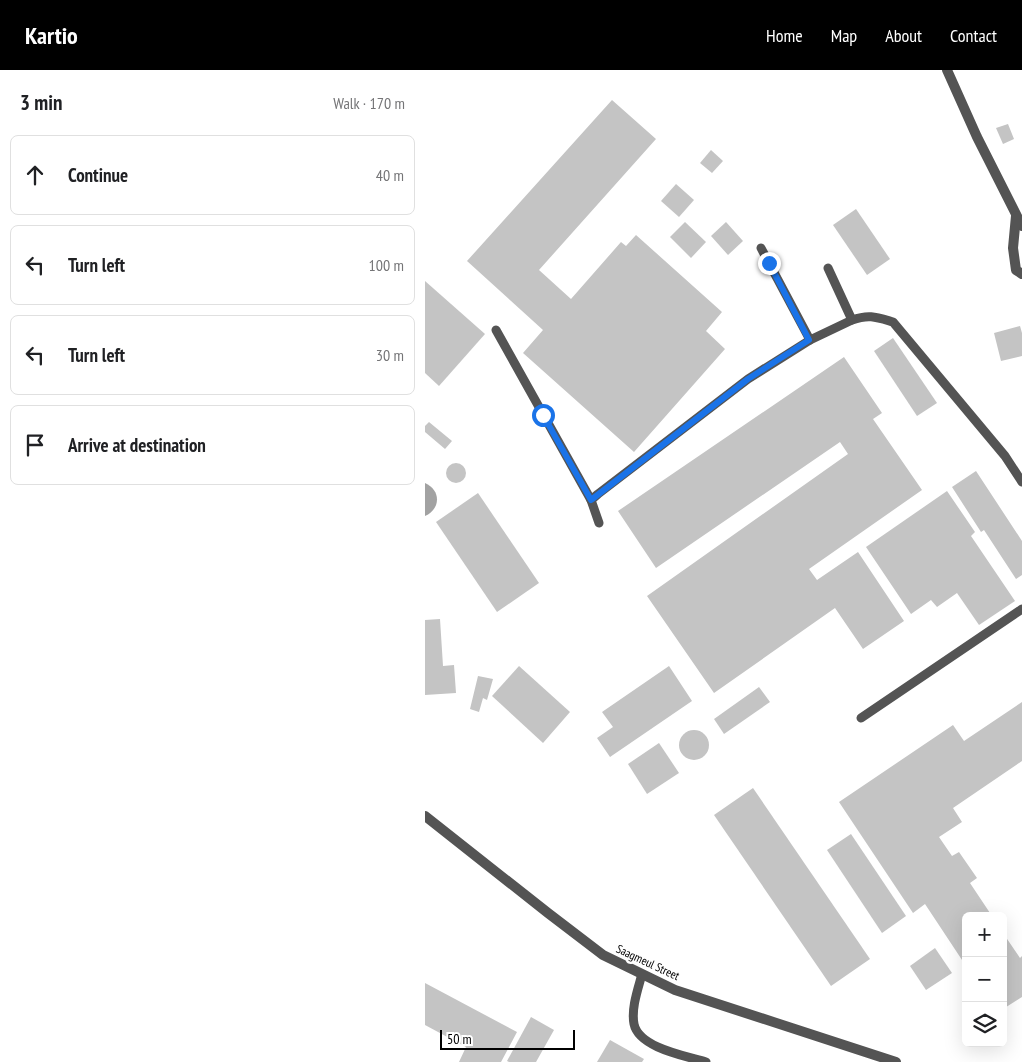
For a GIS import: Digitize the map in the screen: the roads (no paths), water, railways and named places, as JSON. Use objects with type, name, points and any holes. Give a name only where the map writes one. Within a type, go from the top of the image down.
[{"type":"street","points":[[947,70],[1022,226]]},
{"type":"street","points":[[1016,216],[1013,248],[1015,266],[1022,274]]},
{"type":"street","name":"Saagmeul Street","points":[[425,816],[603,955],[675,990],[896,1062]]},
{"type":"lane","points":[[761,248],[809,340]]},
{"type":"lane","points":[[828,268],[852,320]]},
{"type":"lane","points":[[591,500],[748,379],[809,340],[865,316],[875,316],[893,322],[988,434],[1022,482]]},
{"type":"lane","points":[[496,330],[591,500],[599,523]]},
{"type":"lane","points":[[861,718],[1022,609]]},
{"type":"lane","points":[[642,974],[634,1005],[634,1023],[637,1031],[648,1042],[706,1062]]}]
